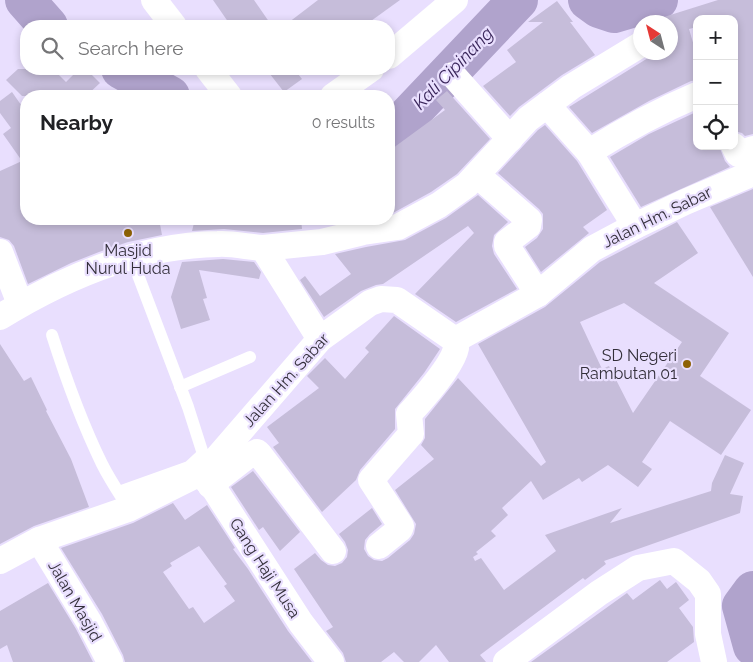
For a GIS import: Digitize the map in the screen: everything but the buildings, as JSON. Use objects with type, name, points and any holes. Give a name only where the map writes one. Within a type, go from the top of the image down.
[{"type":"street","points":[[154,0],[169,20]]},
{"type":"street","points":[[395,51],[455,0]]},
{"type":"street","points":[[0,252],[10,311],[101,266],[151,252],[218,244],[263,248],[322,242],[363,232],[398,227],[439,205],[467,185],[528,120],[571,87],[633,49]]},
{"type":"street","points":[[213,75],[224,90]]},
{"type":"street","points":[[341,90],[363,75]]},
{"type":"street","points":[[453,75],[510,139]]},
{"type":"street","points":[[589,152],[622,131],[693,97]]},
{"type":"street","points":[[547,105],[589,152],[634,226]]},
{"type":"street","points":[[736,150],[738,154],[753,149]]},
{"type":"street","name":"Jalan Hm. Sabar","points":[[0,561],[123,500],[205,479],[217,458],[320,339],[370,303],[389,299],[397,300],[455,340],[538,294],[592,249],[684,202],[753,173]]},
{"type":"street","points":[[477,174],[529,220],[528,226],[507,242],[507,246],[538,294]]},
{"type":"street","points":[[263,248],[320,339]]},
{"type":"street","points":[[380,546],[400,526],[371,480],[412,434],[409,414],[428,394],[449,362],[456,348],[455,340]]},
{"type":"street","points":[[205,479],[256,452],[333,550]]},
{"type":"street","name":"Gang Haji Musa","points":[[205,479],[301,623],[331,662]]},
{"type":"street","name":"Jalan Masjid","points":[[40,540],[89,622],[110,662]]},
{"type":"street","points":[[506,662],[599,592],[638,568],[674,561],[699,581],[708,594],[708,634],[714,662]]},
{"type":"lane","points":[[52,335],[66,377],[94,446],[103,466],[123,500],[190,467],[203,454],[138,275]]},
{"type":"lane","points":[[180,387],[250,357]]},
{"type":"waterway","name":"Kali Cipinang","points":[[25,0],[43,20]]},
{"type":"waterway","name":"Kali Cipinang","points":[[395,130],[518,0]]},
{"type":"waterway","name":"Kali Cipinang","points":[[588,0],[599,8],[614,13],[658,0]]},
{"type":"waterway","name":"Kali Cipinang","points":[[132,75],[159,90]]},
{"type":"waterway","name":"Kali Cipinang","points":[[753,591],[742,606],[753,646]]},
{"type":"place","name":"Masjid Nurul Huda","points":[[128,233]]},
{"type":"place","name":"SD Negeri Rambutan 01","points":[[687,364]]}]
